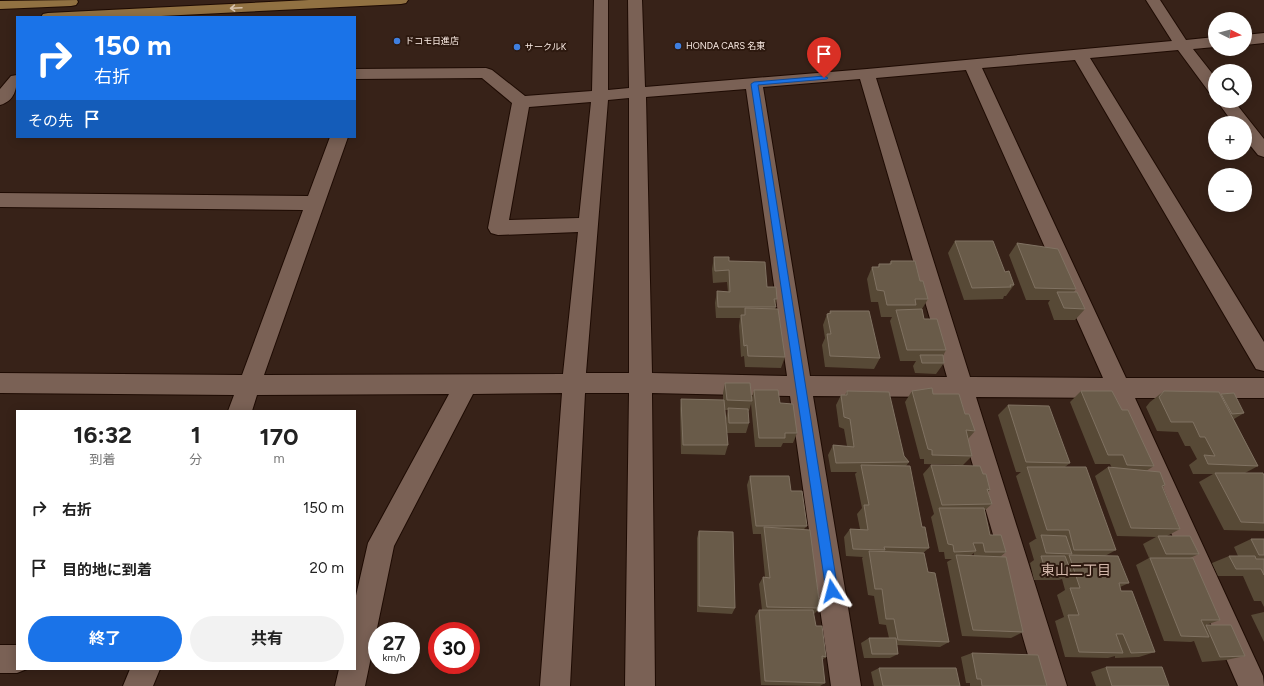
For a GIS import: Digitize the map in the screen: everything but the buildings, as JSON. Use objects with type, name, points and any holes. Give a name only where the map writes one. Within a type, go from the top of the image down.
[{"type":"main road","points":[[0,5],[113,0]]},
{"type":"main road","points":[[69,16],[401,0]]},
{"type":"main road","points":[[0,19],[16,18]]},
{"type":"street","points":[[555,686],[574,382],[600,96],[601,0]]},
{"type":"street","points":[[635,0],[638,93],[640,686]]},
{"type":"street","points":[[1153,0],[1182,45],[1208,79]]},
{"type":"street","points":[[1252,39],[1264,38]]},
{"type":"street","points":[[358,78],[486,73],[521,102],[754,84],[1208,43]]},
{"type":"street","points":[[1080,54],[1264,362]]},
{"type":"street","points":[[972,65],[1254,686]]},
{"type":"street","points":[[867,74],[1052,686]]},
{"type":"street","points":[[0,100],[16,81]]},
{"type":"street","points":[[754,84],[846,686]]},
{"type":"street","points":[[521,102],[498,228],[588,225]]},
{"type":"street","points":[[1230,108],[1237,116]]},
{"type":"street","points":[[1252,136],[1264,151]]},
{"type":"street","points":[[240,410],[339,138]]},
{"type":"street","points":[[0,200],[315,203]]},
{"type":"street","points":[[0,383],[250,385],[574,382],[801,386],[1264,388]]},
{"type":"street","points":[[356,660],[381,542],[467,383]]},
{"type":"street","points":[[0,659],[16,659]]},
{"type":"street","points":[[138,686],[145,670]]},
{"type":"street","points":[[350,686],[354,670]]},
{"type":"place","name":"ドコモ日進店","points":[[397,41]]},
{"type":"place","name":"HONDA CARS 名東","points":[[678,46]]},
{"type":"place","name":"サークルK","points":[[517,47]]},
{"type":"district","name":"東山二丁目","points":[[1076,570]]},
{"type":"route","points":[[824,78],[754,84],[832,591]]}]
